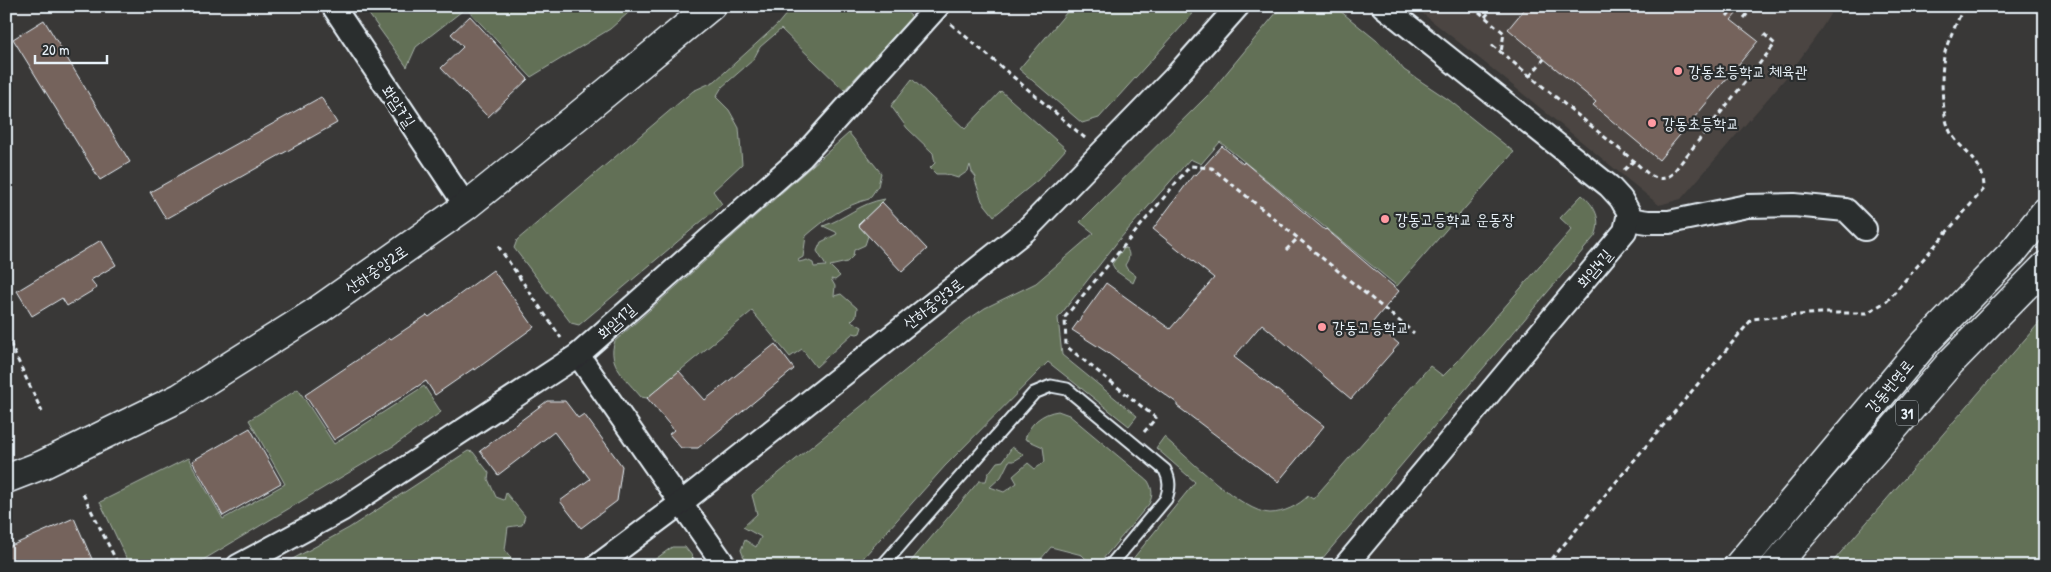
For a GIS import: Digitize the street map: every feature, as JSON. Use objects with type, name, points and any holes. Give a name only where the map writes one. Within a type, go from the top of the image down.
[{"type":"main road","name":"산하중앙2로","points":[[6,479],[42,465],[179,398],[314,313],[466,206],[711,6]]},
{"type":"main road","name":"강동번영로","points":[[1738,566],[1925,343],[2012,253],[2045,212]]},
{"type":"main road","name":"강동번영로","points":[[1775,566],[1950,363],[2045,266]]},
{"type":"street","name":"화암7길","points":[[333,6],[466,206]]},
{"type":"street","name":"산하중앙3로","points":[[596,566],[680,503],[1026,230],[1168,85],[1238,6]]},
{"type":"street","points":[[1383,6],[1609,186],[1621,199],[1629,213],[1628,219],[1648,222],[1669,222],[1747,206],[1794,205],[1846,210],[1865,229]]},
{"type":"street","name":"화암1길","points":[[238,566],[343,509],[578,355],[802,156],[943,14]]},
{"type":"street","name":"화암4길","points":[[1345,566],[1625,231],[1628,219]]},
{"type":"street","points":[[578,355],[725,566]]},
{"type":"lane","points":[[882,566],[1034,393],[1051,386],[1067,389],[1165,470],[1169,476],[1169,492],[1166,499],[1110,566]]},
{"type":"path","points":[[1472,6],[1504,33],[1501,52]]},
{"type":"path","points":[[1485,17],[1491,10],[1487,6]]},
{"type":"path","points":[[1727,16],[1736,6]]},
{"type":"path","points":[[1744,18],[1754,6]]},
{"type":"path","points":[[1546,566],[1752,319],[1821,313],[1867,312],[1880,305],[1887,301],[1984,189],[1984,176],[1979,165],[1951,133],[1942,99],[1945,53],[1964,6]]},
{"type":"path","points":[[943,14],[1088,140]]},
{"type":"path","points":[[1653,177],[1664,180],[1672,174],[1776,44],[1763,33]]},
{"type":"path","points":[[1492,45],[1634,161]]},
{"type":"path","points":[[1530,76],[1544,59]]},
{"type":"path","points":[[1141,437],[1156,418],[1066,346],[1065,317],[1190,166],[1212,168],[1414,333]]},
{"type":"path","points":[[1286,250],[1298,238]]},
{"type":"path","points":[[498,246],[562,338]]},
{"type":"path","points":[[6,335],[42,412]]},
{"type":"path","points":[[83,494],[118,566]]},
{"type":"shaded area","name":"강동초등학교","points":[[1413,6],[1835,6],[1818,34],[1789,74],[1681,199],[1659,205]]},
{"type":"green space","points":[[363,6],[636,6],[610,29],[531,77],[466,8],[416,47],[407,67]]},
{"type":"green space","points":[[793,6],[900,6],[912,17],[844,90],[781,29],[760,47],[753,60],[722,87],[716,97],[729,110],[739,128],[742,164],[713,191],[722,204],[579,325],[571,323],[514,248],[517,240],[693,91],[715,81],[777,25]]},
{"type":"green space","points":[[1072,6],[1192,6],[1191,16],[1099,118],[1082,123],[1019,69]]},
{"type":"green space","points":[[1282,6],[1334,6],[1387,49],[1404,70],[1449,100],[1514,152],[1397,286],[1220,142],[1201,164],[1190,159],[1118,241],[1058,318],[1062,355],[1137,416],[1129,426],[1048,362],[945,466],[856,566],[747,566],[741,550],[745,540],[756,547],[761,537],[743,527],[757,514],[752,495],[966,321],[985,308],[1036,283],[1094,233],[1080,222],[1209,94]]},
{"type":"green space","points":[[912,79],[965,129],[1001,91],[1066,149],[1038,180],[994,216],[982,201],[975,180],[976,177],[970,165],[968,171],[958,178],[945,174],[936,174],[930,168],[935,163],[933,153],[907,128],[891,106]]},
{"type":"green space","points":[[849,133],[881,173],[878,186],[869,199],[835,214],[806,236],[803,257],[798,260],[799,262],[807,260],[813,263],[814,267],[826,266],[817,251],[821,242],[837,234],[823,226],[860,207],[885,199],[858,225],[868,236],[865,245],[854,250],[853,256],[847,262],[830,266],[840,276],[835,280],[831,279],[835,286],[834,296],[841,294],[857,308],[856,316],[851,321],[862,327],[860,333],[853,333],[816,367],[802,349],[790,357],[752,311],[647,398],[641,397],[619,371],[613,357],[615,341]]},
{"type":"green space","points":[[1582,195],[1596,213],[1598,224],[1595,236],[1316,566],[1127,566],[1195,482],[1156,448],[1164,437],[1230,494],[1259,511],[1281,512],[1296,505],[1308,496],[1313,499],[1430,366],[1443,376],[1457,362],[1572,229],[1560,218]]},
{"type":"green space","points":[[1126,248],[1129,256],[1125,265],[1136,276],[1133,283],[1116,271],[1112,264],[1123,249]]},
{"type":"green space","points":[[2045,316],[2045,566],[1829,566]]},
{"type":"green space","points":[[424,386],[441,412],[395,445],[193,566],[130,566],[100,502],[188,458],[223,519],[285,484],[249,420],[298,389],[334,444]]},
{"type":"green space","points":[[1058,411],[1069,415],[1148,481],[1152,490],[1149,504],[1097,566],[1093,566],[1082,555],[1051,547],[1035,566],[907,566],[979,481],[986,481],[988,474],[997,462],[1003,461],[1012,447],[1024,455],[1014,461],[1009,461],[1001,477],[990,487],[1004,492],[1017,483],[1013,476],[1028,463],[1035,469],[1045,462],[1043,447],[1025,439],[1037,420],[1047,414]]},
{"type":"green space","points":[[468,451],[473,452],[489,473],[488,479],[496,497],[504,500],[506,493],[525,516],[522,525],[508,527],[505,550],[517,566],[280,566],[349,528]]},
{"type":"green space","points":[[672,547],[685,547],[700,566],[646,566]]},
{"type":"building","name":"강동초등학교","points":[[1527,6],[1743,6],[1731,20],[1758,41],[1659,160],[1593,105],[1596,102],[1508,29]]},
{"type":"building","points":[[470,16],[528,79],[488,117],[441,68],[463,47],[451,34]]},
{"type":"building","points":[[44,20],[130,162],[100,180],[13,39]]},
{"type":"building","points":[[321,97],[337,123],[166,219],[150,192]]},
{"type":"building","name":"강동고등학교","points":[[1222,146],[1326,229],[1399,291],[1373,322],[1399,344],[1351,399],[1262,324],[1234,357],[1324,426],[1278,482],[1177,406],[1177,403],[1105,351],[1072,330],[1106,283],[1170,329],[1214,278],[1153,229],[1194,174],[1196,175]]},
{"type":"building","points":[[882,202],[927,249],[902,272],[858,225]]},
{"type":"building","points":[[101,240],[116,265],[91,280],[97,288],[67,306],[62,298],[32,316],[17,291]]},
{"type":"building","points":[[493,270],[534,327],[475,370],[474,368],[435,395],[426,381],[334,440],[305,395],[390,338],[427,315],[429,317]]},
{"type":"building","points":[[775,344],[794,369],[698,448],[681,448],[669,434],[674,430],[647,398],[679,371],[705,400]]},
{"type":"building","points":[[547,401],[565,401],[578,418],[584,414],[622,466],[617,501],[581,528],[560,501],[590,479],[554,432],[498,475],[480,451]]},
{"type":"building","points":[[250,428],[281,483],[223,516],[192,461]]},
{"type":"building","points":[[74,518],[95,566],[6,566],[6,548]]},
{"type":"place","name":"강동초등학교 체육관","points":[[1678,71]]},
{"type":"place","name":"강동초등학교","points":[[1652,123]]},
{"type":"place","name":"강동고등학교 운동장","points":[[1385,219]]},
{"type":"place","name":"강동고등학교","points":[[1322,327]]}]
